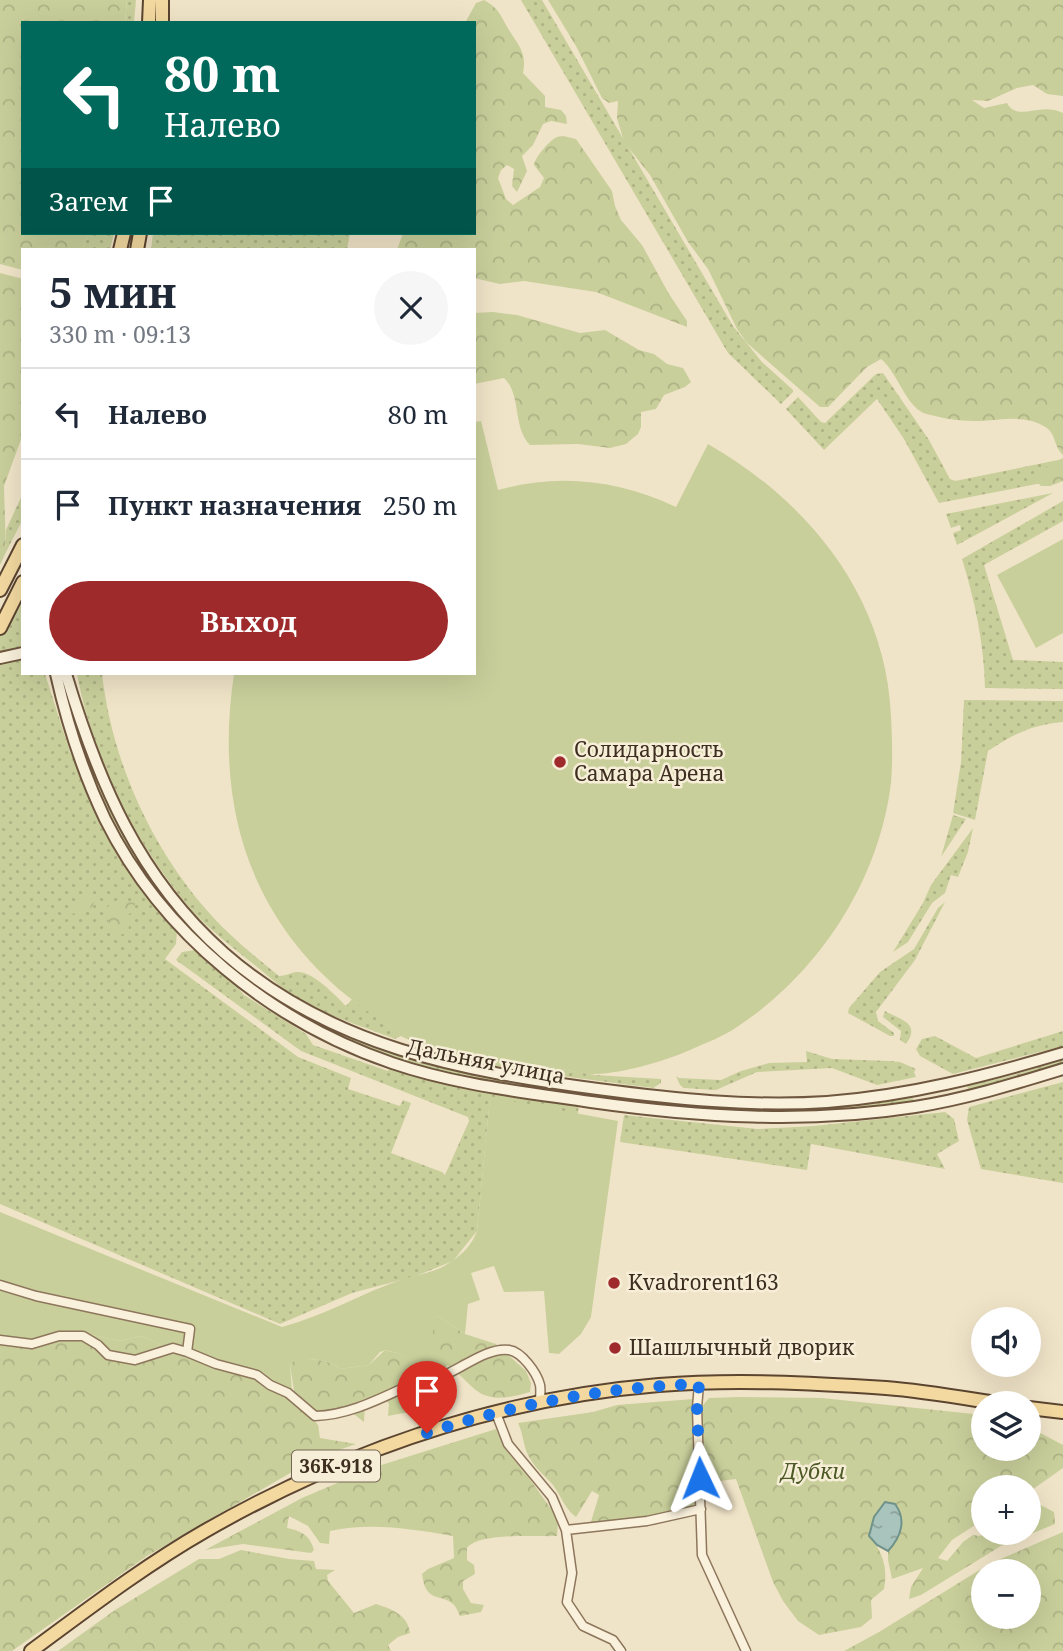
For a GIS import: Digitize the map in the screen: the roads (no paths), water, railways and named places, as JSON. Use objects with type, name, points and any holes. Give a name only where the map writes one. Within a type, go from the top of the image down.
[{"type":"main road","points":[[149,21],[150,0]]},
{"type":"main road","points":[[162,0],[162,21]]},
{"type":"main road","points":[[0,590],[21,549]]},
{"type":"main road","points":[[7,577],[21,570]]},
{"type":"main road","points":[[0,628],[21,586]]},
{"type":"main road","points":[[0,658],[21,653]]},
{"type":"main road","name":"Дальняя улица","points":[[53,675],[81,761],[106,820],[148,887],[190,935],[262,998],[344,1029],[422,1058],[529,1079],[669,1098],[755,1104],[828,1101],[936,1087],[1063,1053]]},
{"type":"main road","name":"Дальняя улица","points":[[68,675],[79,716],[103,783],[132,841],[173,900],[223,952],[327,1036],[395,1064],[474,1084],[526,1093],[713,1116],[874,1112],[990,1092],[1063,1069]]},
{"type":"main road","points":[[526,1093],[529,1079]]},
{"type":"main road","points":[[936,1087],[940,1102]]},
{"type":"main road","points":[[667,1111],[669,1098]]},
{"type":"main road","points":[[828,1101],[828,1115]]},
{"type":"main road","name":"36К-918","points":[[31,1651],[187,1542],[311,1476],[386,1445],[496,1413],[540,1402],[659,1385],[752,1382],[889,1388],[971,1400]]},
{"type":"main road","points":[[1041,1409],[1063,1412]]},
{"type":"street","points":[[0,1285],[36,1296],[190,1329],[187,1352]]},
{"type":"street","points":[[0,1340],[32,1344],[59,1336],[83,1336],[108,1355],[135,1360],[173,1348],[257,1375],[270,1385],[288,1393],[315,1416],[331,1416],[383,1399],[414,1384],[445,1375],[492,1352],[507,1349],[515,1352],[528,1364],[540,1385],[540,1402]]},
{"type":"street","points":[[699,1384],[697,1408],[702,1555],[746,1651]]},
{"type":"street","points":[[496,1413],[508,1444],[552,1497],[566,1530],[572,1573],[567,1602],[583,1626],[613,1640],[621,1651]]},
{"type":"street","points":[[566,1530],[647,1521],[701,1509]]},
{"type":"water","points":[[885,1502],[895,1504],[901,1516],[899,1534],[888,1551],[877,1545],[869,1536],[874,1517]]},
{"type":"place","name":"Солидарность Самара Арена","points":[[560,762]]},
{"type":"place","name":"Kvadrorent163","points":[[614,1283]]},
{"type":"place","name":"Шашлычный дворик","points":[[615,1348]]},
{"type":"park label","name":"Дубки","points":[[813,1472]]}]
